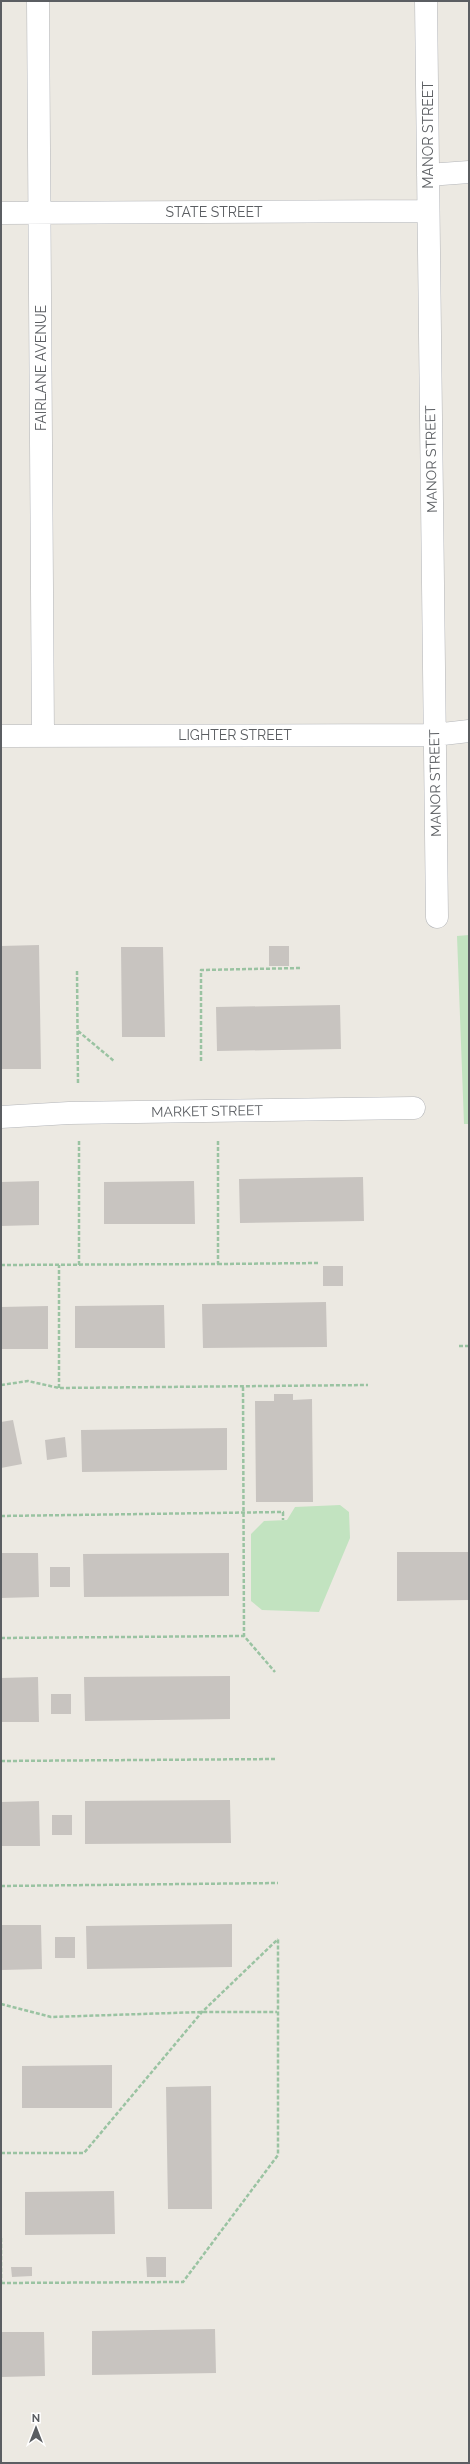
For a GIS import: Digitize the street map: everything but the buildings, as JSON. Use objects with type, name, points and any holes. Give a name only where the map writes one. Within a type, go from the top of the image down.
[{"type":"street","name":"FAIRLANE AVENUE","points":[[38,1],[43,736]]},
{"type":"street","name":"MANOR STREET","points":[[426,1],[436,917]]},
{"type":"street","points":[[428,176],[469,172]]},
{"type":"street","name":"STATE STREET","points":[[1,213],[428,211]]},
{"type":"street","name":"LIGHTER STREET","points":[[1,736],[434,735],[469,731]]},
{"type":"street","name":"MARKET STREET","points":[[1,1117],[69,1113],[414,1108]]},
{"type":"path","points":[[201,1061],[201,970],[302,968]]},
{"type":"path","points":[[77,971],[78,1091]]},
{"type":"path","points":[[78,1031],[114,1061]]},
{"type":"path","points":[[218,1139],[218,1264]]},
{"type":"path","points":[[79,1141],[79,1265]]},
{"type":"path","points":[[1,1265],[320,1263]]},
{"type":"path","points":[[58,1388],[59,1265]]},
{"type":"path","points":[[459,1346],[469,1346]]},
{"type":"path","points":[[1,1385],[28,1381],[58,1388],[368,1385]]},
{"type":"path","points":[[243,1387],[244,1636],[275,1672]]},
{"type":"path","points":[[1,1516],[283,1512],[283,1520]]},
{"type":"path","points":[[1,1638],[244,1636]]},
{"type":"path","points":[[1,1761],[277,1759]]},
{"type":"path","points":[[1,1886],[278,1883]]},
{"type":"path","points":[[1,2153],[84,2153],[202,2012],[278,1938],[278,2155],[182,2282],[1,2283],[1,2238]]},
{"type":"path","points":[[1,2004],[51,2017],[202,2012],[277,2012]]},
{"type":"green space","points":[[469,935],[469,1124],[464,1124],[457,936]]},
{"type":"green space","points":[[340,1505],[349,1512],[350,1538],[319,1612],[262,1610],[251,1601],[251,1534],[264,1521],[287,1520],[295,1507]]}]
